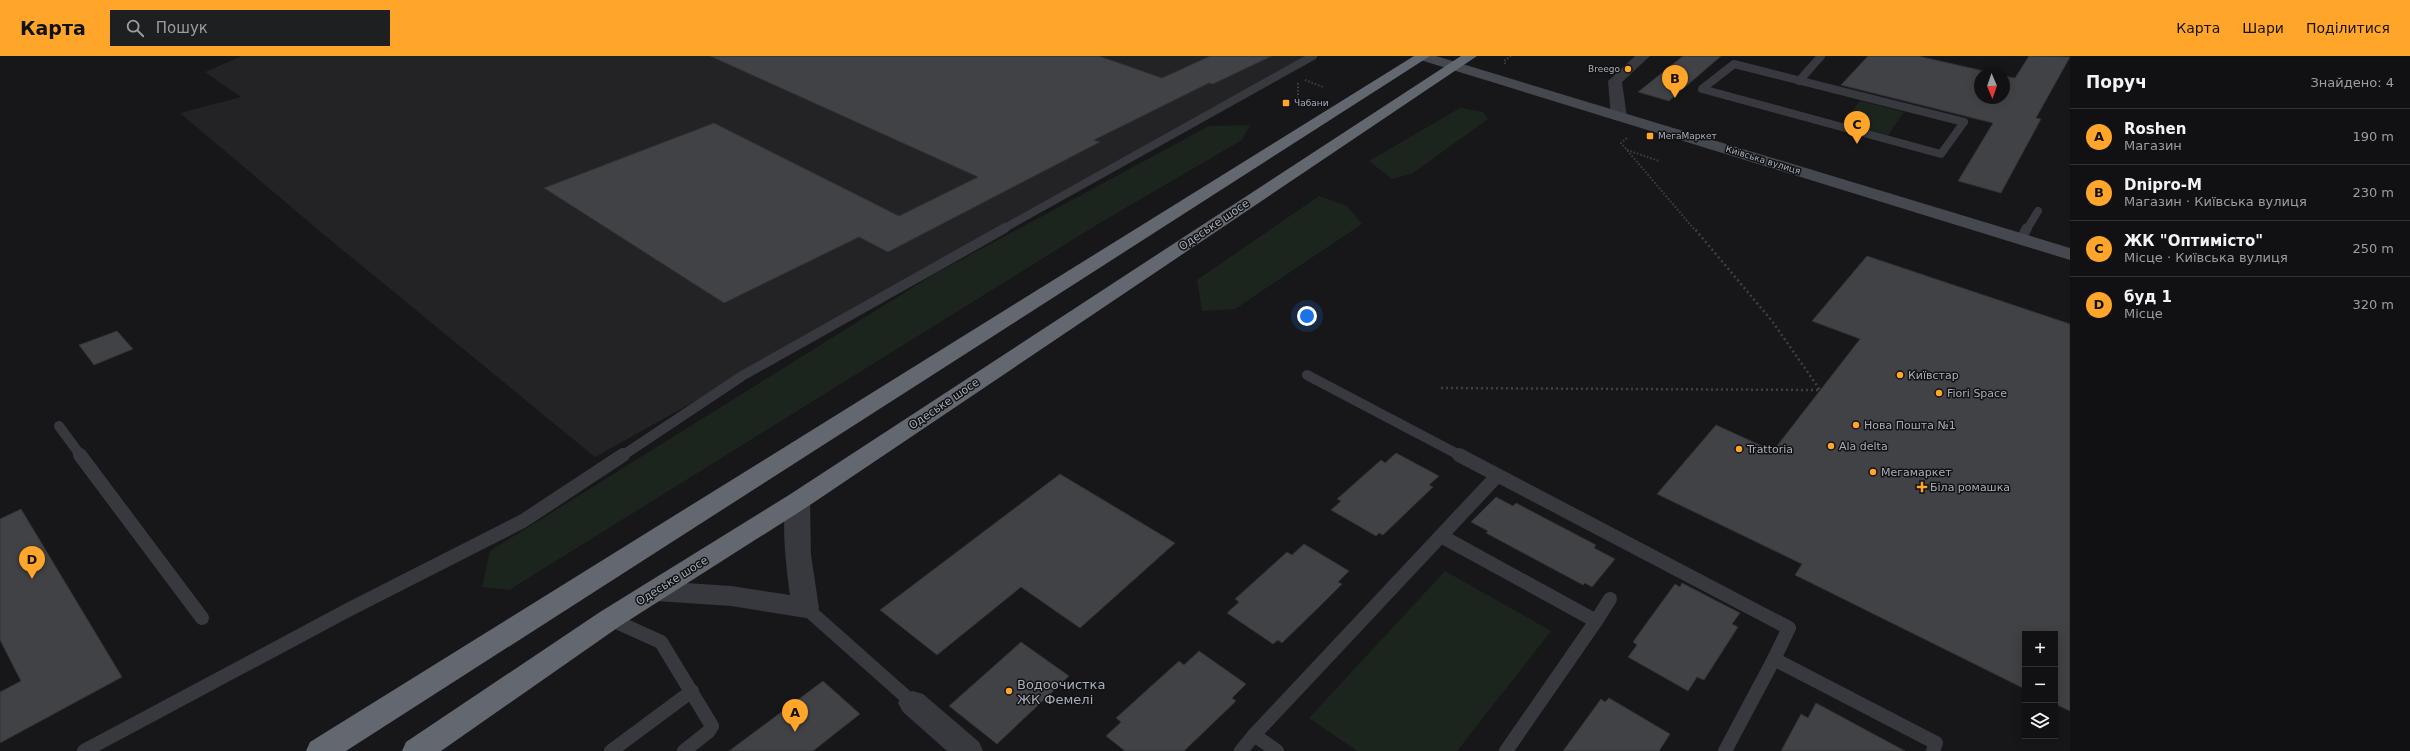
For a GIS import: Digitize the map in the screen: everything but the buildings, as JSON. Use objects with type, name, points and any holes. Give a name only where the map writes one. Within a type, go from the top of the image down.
[{"type":"highway","points":[[321,751],[1423,56]]},
{"type":"highway","name":"Одеське шосе","points":[[417,751],[610,619],[798,501],[1463,61]]},
{"type":"street","name":"Київська вулиця","points":[[1423,56],[1463,61],[1619,117],[2070,254]]},
{"type":"street","points":[[1619,117],[1616,81],[1643,56]]},
{"type":"street","points":[[656,591],[726,594],[806,608],[798,567],[796,534],[798,501]]},
{"type":"street","points":[[914,703],[968,751]]},
{"type":"lane","points":[[84,751],[348,610],[523,521],[742,376],[1313,56]]},
{"type":"lane","points":[[1799,82],[1821,56]]},
{"type":"lane","points":[[1734,64],[1799,82],[1882,102],[1964,122],[1941,154],[1702,89],[1734,64]]},
{"type":"lane","points":[[2021,239],[2038,211]]},
{"type":"lane","points":[[1307,375],[1789,628],[1774,659],[1724,751]]},
{"type":"lane","points":[[59,426],[202,618]]},
{"type":"lane","points":[[1241,751],[1254,735],[1497,476]]},
{"type":"lane","points":[[1441,536],[1596,621]]},
{"type":"lane","points":[[1506,751],[1610,599]]},
{"type":"lane","points":[[806,608],[914,703]]},
{"type":"lane","points":[[610,619],[661,642],[712,726],[708,732],[684,751]]},
{"type":"lane","points":[[1774,659],[1936,743],[1933,751]]},
{"type":"lane","points":[[611,751],[692,691]]},
{"type":"lane","points":[[1254,735],[1277,751]]},
{"type":"path","points":[[1298,78],[1298,99]]},
{"type":"path","points":[[1441,388],[1707,391],[1820,390],[1772,321],[1626,150],[1621,143],[1632,134]]},
{"type":"path","points":[[1626,150],[1658,161]]},
{"type":"shaded area","points":[[242,56],[1313,56],[595,457],[328,238],[180,113],[241,97],[205,72]]},
{"type":"shaded area","points":[[1860,101],[1904,112],[1888,135],[1842,123]]},
{"type":"shaded area","points":[[1460,108],[1483,112],[1488,119],[1413,173],[1392,179],[1369,161]]},
{"type":"shaded area","points":[[1250,125],[1242,140],[1098,224],[509,590],[482,587],[490,551],[931,276],[1209,126]]},
{"type":"shaded area","points":[[1319,196],[1347,206],[1362,224],[1235,309],[1202,311],[1197,280]]},
{"type":"shaded area","points":[[1445,571],[1551,631],[1457,751],[1357,751],[1309,718]]},
{"type":"place","name":"Breego","points":[[1628,69]]},
{"type":"place","name":"Dnipro-M","points":[[1675,98]]},
{"type":"place","name":"Чабани","points":[[1286,103]]},
{"type":"place","name":"МегаМаркет","points":[[1650,136]]},
{"type":"place","name":"ЖК \"Оптимісто\"","points":[[1857,144]]},
{"type":"place","name":"Київстар","points":[[1900,375]]},
{"type":"place","name":"Fiori Space","points":[[1939,393]]},
{"type":"place","name":"Нова Пошта №1","points":[[1856,425]]},
{"type":"place","name":"Ala delta","points":[[1831,446]]},
{"type":"place","name":"Trattoria","points":[[1739,449]]},
{"type":"place","name":"Мегамаркет","points":[[1873,472]]},
{"type":"place","name":"Біла ромашка","points":[[1922,487]]},
{"type":"place","name":"буд 1","points":[[32,579]]},
{"type":"place","name":"Водоочистка ЖК Фемелі","points":[[1009,691]]},
{"type":"place","name":"Roshen","points":[[795,732]]}]
